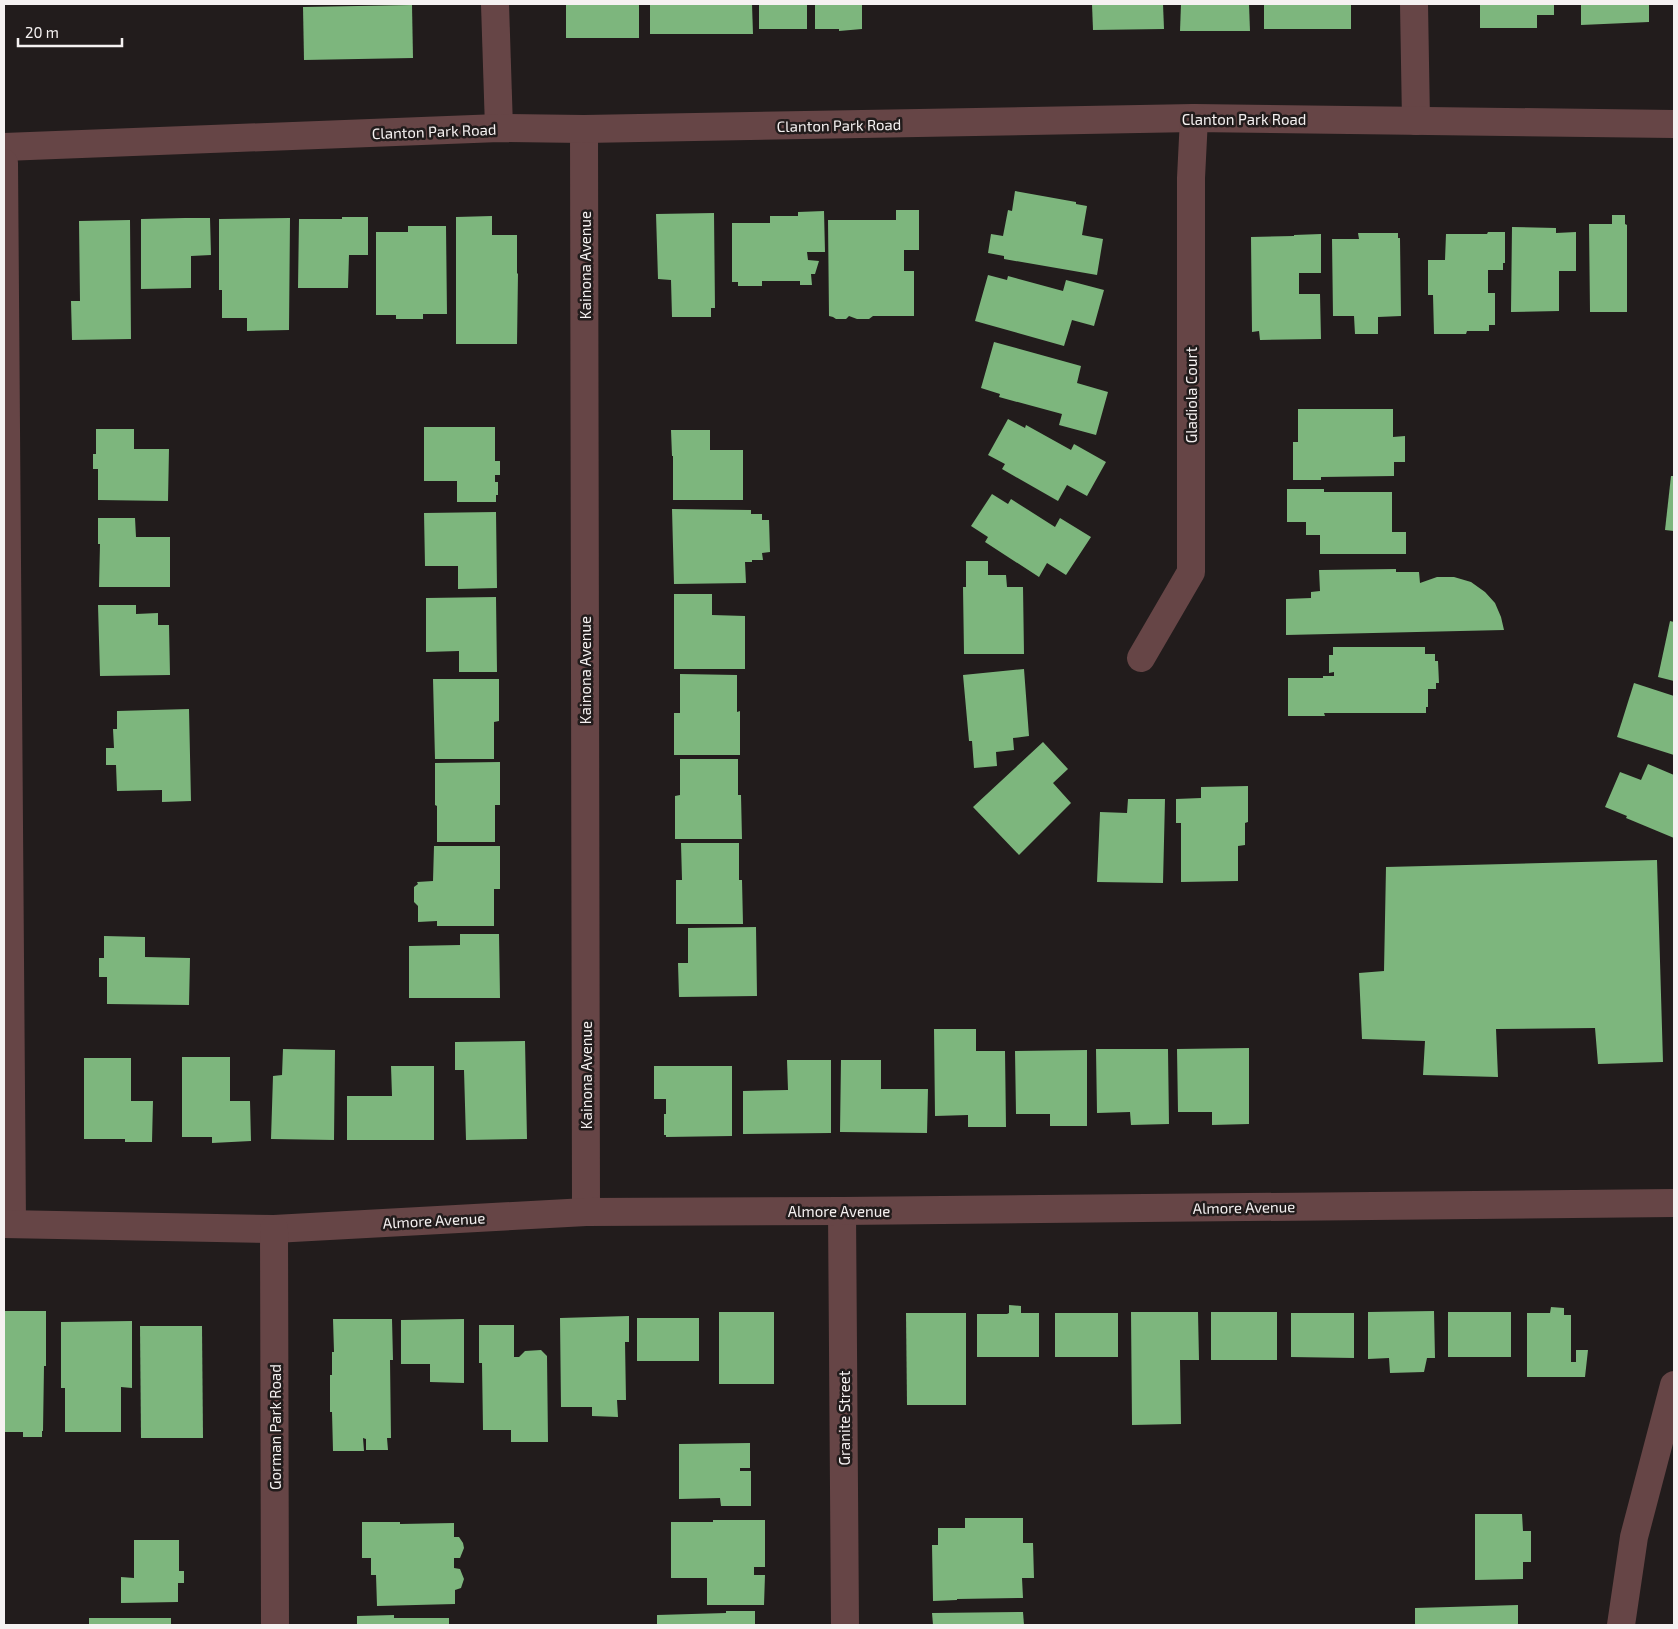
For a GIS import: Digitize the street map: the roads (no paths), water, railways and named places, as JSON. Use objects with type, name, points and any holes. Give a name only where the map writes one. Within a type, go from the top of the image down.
[{"type":"street","points":[[495,4],[499,128]]},
{"type":"street","points":[[1414,4],[1416,121]]},
{"type":"street","name":"Clanton Park Road","points":[[4,147],[499,128],[584,130],[1194,118],[1674,124]]},
{"type":"street","name":"Gladiola Court","points":[[1141,658],[1191,572],[1191,178],[1194,118]]},
{"type":"street","name":"Kainona Avenue","points":[[584,130],[586,1212]]},
{"type":"street","points":[[4,163],[8,1224]]},
{"type":"street","name":"Almore Avenue","points":[[8,1224],[274,1229],[586,1212],[1674,1203]]},
{"type":"street","name":"Granite Street","points":[[842,1211],[845,1625]]},
{"type":"street","name":"Gorman Park Road","points":[[274,1229],[275,1625]]},
{"type":"street","points":[[1621,1625],[1634,1537],[1674,1386]]}]
